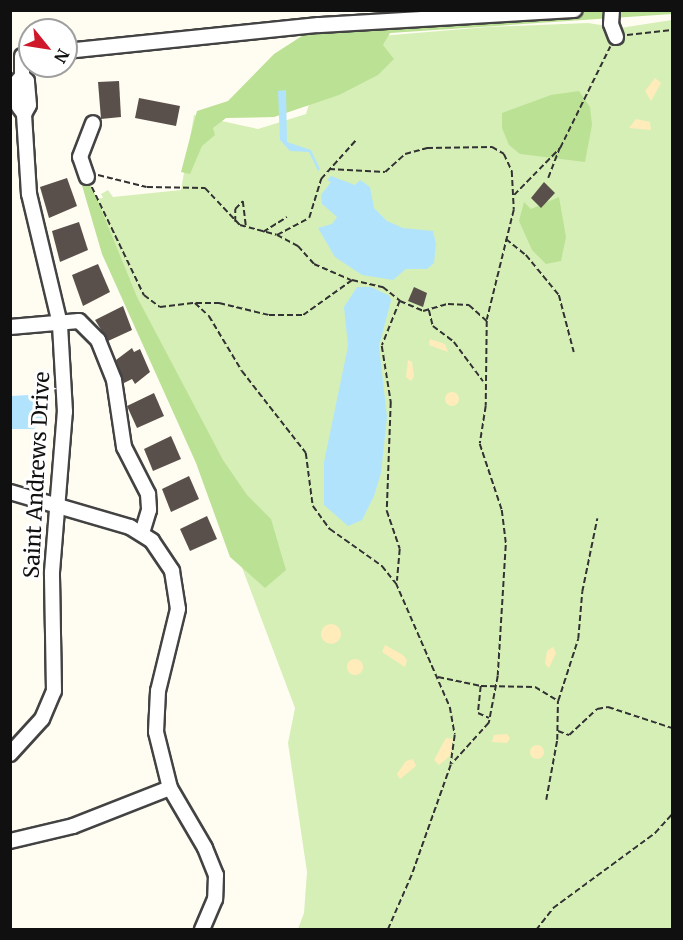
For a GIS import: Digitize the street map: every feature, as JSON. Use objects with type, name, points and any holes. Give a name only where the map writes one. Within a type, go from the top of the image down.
[{"type":"street","points":[[78,50],[347,17],[575,10]]},
{"type":"street","points":[[612,10],[610,24],[616,37]]},
{"type":"street","name":"Saint Andrews Drive","points":[[10,754],[42,719],[54,691],[52,572],[65,412],[60,324],[29,194],[20,122],[29,105],[27,81],[24,78]]},
{"type":"street","points":[[87,177],[81,165],[81,147],[93,123]]},
{"type":"street","points":[[10,327],[83,322],[103,349],[114,380],[124,447],[148,494],[149,510],[142,533]]},
{"type":"street","points":[[10,492],[57,504],[142,533],[167,561],[178,596],[177,622],[160,676],[156,711],[158,748],[170,788],[205,848],[216,875],[215,899],[202,930]]},
{"type":"street","points":[[10,841],[73,826],[170,788]]},
{"type":"path","points":[[548,178],[560,148],[616,37],[672,30]]},
{"type":"path","points":[[277,235],[309,218],[321,179],[356,140]]},
{"type":"path","points":[[328,171],[385,172],[405,154],[427,148],[492,147],[508,160],[514,196],[487,321],[483,382],[486,406],[480,434],[481,456],[502,510],[506,545],[496,687],[490,718],[479,739],[451,765]]},
{"type":"path","points":[[514,196],[560,148]]},
{"type":"path","points":[[352,280],[303,315],[261,314],[219,303],[160,307],[144,295],[87,177],[105,174],[147,187],[206,188],[236,222],[246,228],[277,235],[298,246],[314,264],[352,280],[383,286],[400,301],[419,310],[429,310],[448,304],[469,304],[487,321]]},
{"type":"path","points":[[236,222],[235,209],[243,201],[246,228]]},
{"type":"path","points":[[262,232],[287,217]]},
{"type":"path","points":[[506,239],[525,255],[559,295],[574,352]]},
{"type":"path","points":[[396,583],[400,549],[387,511],[390,402],[382,346],[400,301]]},
{"type":"path","points":[[195,303],[209,316],[242,371],[306,453],[313,506],[325,523],[382,566],[396,583],[454,721],[451,765],[412,875],[388,930]]},
{"type":"path","points":[[429,310],[433,326],[454,342],[483,382]]},
{"type":"path","points":[[546,801],[558,731],[558,701],[578,639],[582,592],[597,519]]},
{"type":"path","points":[[437,676],[481,686],[534,687],[558,701]]},
{"type":"path","points":[[481,686],[478,713],[490,718]]},
{"type":"path","points":[[558,731],[569,735],[597,709],[608,707],[672,728]]},
{"type":"path","points":[[536,930],[561,901],[655,833],[672,814]]},
{"type":"green space","points":[[408,11],[672,11],[672,14],[390,33],[383,45],[394,59],[378,75],[339,95],[274,117],[226,118],[213,128],[215,135],[202,146],[190,174],[181,172],[197,111],[228,101],[274,54],[319,25]]},
{"type":"green space","points":[[672,20],[672,929],[298,929],[304,913],[307,872],[288,743],[295,708],[209,480],[92,199],[103,198],[101,194],[108,190],[113,197],[181,190],[194,115],[258,129],[306,114],[322,61],[345,39],[487,27],[588,23],[620,28]]},
{"type":"green space","points":[[579,91],[590,107],[592,125],[585,162],[520,154],[509,145],[502,128],[502,113],[551,95]]},
{"type":"green space","points":[[81,182],[92,187],[137,297],[223,460],[247,495],[271,519],[286,570],[265,588],[230,557],[196,463],[102,254]]},
{"type":"green space","points":[[559,197],[566,237],[561,261],[546,264],[532,250],[519,221],[524,202],[531,209]]},
{"type":"sand","points":[[655,78],[661,83],[651,101],[645,91]]},
{"type":"sand","points":[[636,119],[650,122],[651,130],[629,128]]},
{"type":"sand","points":[[430,339],[445,344],[448,352],[429,345]]},
{"type":"sand","points":[[408,360],[412,362],[414,376],[411,381],[406,377]]},
{"type":"sand","points":[[452,392],[457,394],[459,399],[457,404],[452,406],[447,404],[445,399],[447,394]]},
{"type":"sand","points":[[331,624],[338,627],[341,634],[338,641],[331,644],[324,641],[321,634],[324,627]]},
{"type":"sand","points":[[385,645],[403,655],[407,660],[405,667],[382,652]]},
{"type":"sand","points":[[553,647],[556,653],[549,668],[545,664],[547,651]]},
{"type":"sand","points":[[355,659],[361,661],[363,667],[361,673],[355,675],[349,673],[347,667],[349,661]]},
{"type":"sand","points":[[507,734],[510,738],[507,743],[492,742],[494,735]]},
{"type":"sand","points":[[446,738],[453,739],[450,756],[439,765],[434,760]]},
{"type":"sand","points":[[537,745],[542,747],[544,752],[542,757],[537,759],[532,757],[530,752],[532,747]]},
{"type":"sand","points":[[413,759],[416,766],[400,779],[397,774],[406,761]]},
{"type":"water","points":[[286,90],[287,142],[311,150],[320,169],[318,171],[309,152],[290,151],[280,140],[278,91]]},
{"type":"water","points":[[331,176],[355,185],[360,180],[370,187],[374,208],[387,221],[403,228],[433,231],[436,244],[434,263],[427,269],[406,269],[393,280],[362,275],[335,257],[318,228],[332,224],[337,217],[322,204],[321,195],[331,182],[327,180]]},
{"type":"water","points":[[357,287],[371,287],[390,296],[391,301],[379,346],[387,417],[381,473],[374,496],[362,520],[348,526],[324,505],[324,462],[348,346],[344,307]]},
{"type":"water","points":[[28,395],[44,406],[43,418],[34,429],[11,429],[11,396]]},
{"type":"building","points":[[119,81],[121,117],[101,119],[98,82]]},
{"type":"building","points":[[139,98],[180,106],[176,126],[135,118]]},
{"type":"building","points":[[67,178],[77,206],[49,218],[40,187]]},
{"type":"building","points":[[544,182],[555,193],[541,208],[531,198]]},
{"type":"building","points":[[79,222],[88,250],[60,262],[52,231]]},
{"type":"building","points":[[98,264],[110,292],[83,306],[72,275]]},
{"type":"building","points":[[414,287],[427,293],[423,307],[408,301]]},
{"type":"building","points":[[123,306],[132,330],[108,341],[95,320]]},
{"type":"building","points":[[132,348],[134,352],[140,349],[150,372],[135,384],[132,379],[124,383],[116,360]]},
{"type":"building","points":[[154,393],[164,416],[137,428],[127,406]]},
{"type":"building","points":[[171,436],[181,459],[153,471],[144,449]]},
{"type":"building","points":[[189,476],[199,499],[171,512],[162,489]]},
{"type":"building","points":[[207,516],[217,539],[190,551],[180,529]]}]
